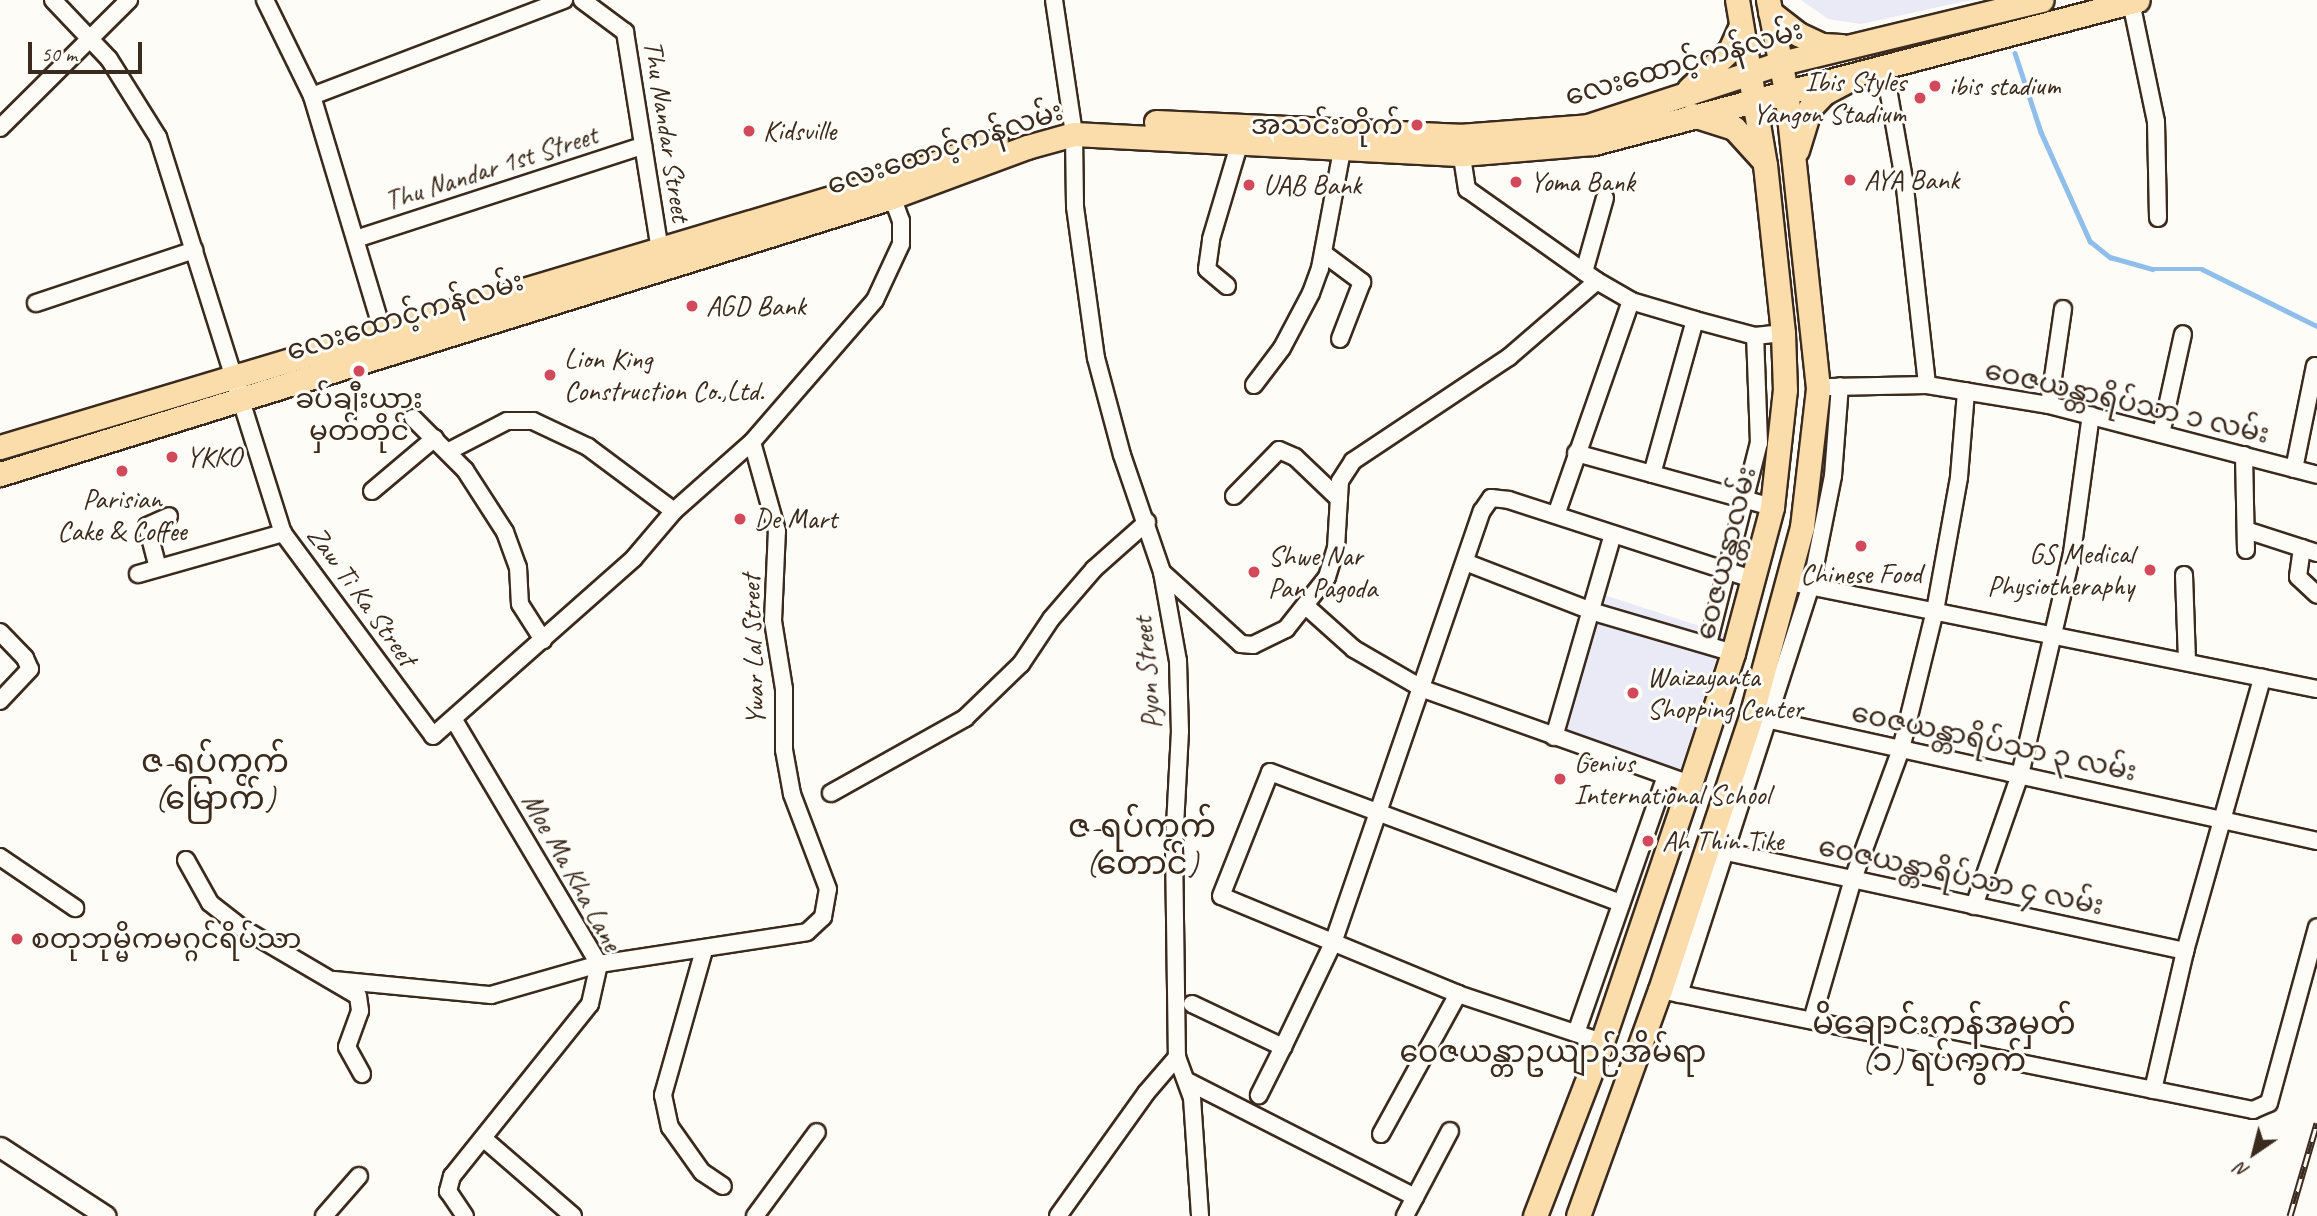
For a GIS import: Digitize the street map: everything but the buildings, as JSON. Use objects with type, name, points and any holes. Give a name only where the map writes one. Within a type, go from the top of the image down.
[{"type":"main road","name":"ဝေဇယန္တာလမ်း","points":[[1538,1208],[1602,1042],[1690,784],[1733,653],[1770,514],[1785,390],[1783,333],[1765,165],[1737,0]]},
{"type":"main road","name":"လေးထောင့်ကန်လမ်း","points":[[0,474],[139,419],[890,189],[1073,127],[1460,145],[1588,126],[1781,63],[1855,47],[2014,3],[2041,0]]},
{"type":"main road","name":"လေးထောင့်ကန်လမ်း","points":[[1142,129],[1240,142],[1292,136],[1342,150],[1594,143],[2135,1]]},
{"type":"main road","points":[[1769,6],[1798,34],[1822,45],[1855,47]]},
{"type":"main road","points":[[1538,1208],[1578,1215],[1670,992],[1760,718],[1800,584],[1802,527],[1829,387],[1794,164],[1786,91],[1769,6]]},
{"type":"main road","points":[[1684,94],[1730,50],[1741,25]]},
{"type":"main road","points":[[1794,164],[1810,108],[1824,93],[1877,67]]},
{"type":"main road","points":[[1693,116],[1734,128],[1760,154],[1765,165]]},
{"type":"main road","name":"လေးထောင့်ကန်လမ်း","points":[[0,447],[139,419]]},
{"type":"main road","points":[[1770,514],[1802,527]]},
{"type":"street","name":"Zaw Ti Ka Street","points":[[53,0],[90,34],[158,137],[235,389],[283,533],[433,736],[454,720]]},
{"type":"street","points":[[0,128],[90,34],[129,0]]},
{"type":"street","points":[[265,0],[312,96],[386,342]]},
{"type":"street","points":[[312,96],[564,0]]},
{"type":"street","name":"Thu Nandar Street","points":[[582,0],[625,32],[662,260]]},
{"type":"street","name":"Pyon Street","points":[[1054,0],[1073,127],[1075,207],[1096,358],[1122,455],[1162,572],[1181,694],[1174,847],[1177,1057],[1187,1081],[1200,1216]]},
{"type":"street","points":[[2135,1],[2156,122],[2158,218]]},
{"type":"street","points":[[1877,67],[1904,179],[1927,385]]},
{"type":"street","points":[[1227,286],[1207,269],[1211,239],[1240,142]]},
{"type":"street","points":[[1460,145],[1467,189],[1590,277],[1631,301],[1755,336],[1783,333]]},
{"type":"street","name":"Thu Nandar 1st Street","points":[[356,240],[643,146]]},
{"type":"street","points":[[1254,385],[1300,315],[1323,253],[1342,150]]},
{"type":"street","points":[[454,720],[634,558],[674,511],[752,442],[876,300],[901,244],[901,220],[890,189]]},
{"type":"street","points":[[1162,572],[1229,638],[1241,644],[1254,645],[1286,628],[1307,607],[1327,577],[1336,548],[1340,481],[1353,461],[1509,357],[1590,277],[1605,198]]},
{"type":"street","points":[[36,303],[194,250]]},
{"type":"street","points":[[1323,253],[1362,282],[1340,340]]},
{"type":"street","points":[[1556,515],[1631,301]]},
{"type":"street","points":[[2049,404],[2063,309]]},
{"type":"street","points":[[1652,474],[1695,320]]},
{"type":"street","points":[[2161,434],[2183,334]]},
{"type":"street","points":[[1708,644],[1759,443],[1755,336]]},
{"type":"street","points":[[2294,469],[2315,366]]},
{"type":"street","name":"ဝေဇယန္တာရိပ်သာ ၁ လမ်း","points":[[1829,387],[1927,385],[2049,404],[2317,475]]},
{"type":"street","points":[[1829,387],[1833,476],[1800,584],[2051,632],[2317,689]]},
{"type":"street","points":[[1812,1020],[1853,879],[1901,749],[1935,611],[1959,477],[1966,391]]},
{"type":"street","points":[[1974,905],[2020,775],[2051,632],[2072,553],[2091,415]]},
{"type":"street","points":[[413,418],[449,451],[505,533],[518,567],[520,604],[543,640]]},
{"type":"street","points":[[449,451],[507,421],[533,421],[588,447],[674,511]]},
{"type":"street","points":[[372,491],[435,438]]},
{"type":"street","name":"Ywar Lal Street","points":[[704,950],[807,932],[823,917],[828,889],[792,794],[784,750],[784,689],[773,621],[777,531],[752,442]]},
{"type":"street","points":[[1234,496],[1279,450],[1295,457],[1339,499]]},
{"type":"street","points":[[1576,453],[1743,500],[1770,514]]},
{"type":"street","points":[[2244,456],[2246,550]]},
{"type":"street","points":[[1259,1095],[1333,943],[1465,562],[1491,498],[1556,515],[1752,579]]},
{"type":"street","points":[[158,568],[147,526],[169,516]]},
{"type":"street","points":[[831,793],[965,718],[1021,664],[1051,619],[1094,569],[1147,522]]},
{"type":"street","points":[[2246,530],[2310,551],[2298,577],[2317,595]]},
{"type":"street","points":[[138,574],[283,533]]},
{"type":"street","points":[[1554,737],[1594,612],[1613,534]]},
{"type":"street","points":[[1465,562],[1594,612],[1733,653]]},
{"type":"street","points":[[2183,575],[2187,662]]},
{"type":"street","points":[[1307,607],[1354,649],[1423,689],[1690,784]]},
{"type":"street","points":[[0,632],[25,658],[30,670],[0,701]]},
{"type":"street","points":[[2153,1090],[2185,951],[2225,820],[2262,678]]},
{"type":"street","name":"ဝေဇယန္တာရိပ်သာ ၃ လမ်း","points":[[1760,718],[2317,841]]},
{"type":"street","name":"Moe Ma Kha Lane","points":[[454,720],[599,964],[590,1004],[452,1176],[447,1191],[465,1216]]},
{"type":"street","points":[[1602,1042],[1458,994],[1221,895],[1270,772],[1621,904]]},
{"type":"street","points":[[1576,1034],[1666,776]]},
{"type":"street","name":"ဝေဇယန္တာရိပ်သာ ၄ လမ်း","points":[[1717,850],[2185,951]]},
{"type":"street","points":[[0,857],[75,908]]},
{"type":"street","points":[[186,860],[210,904],[242,928],[334,980],[362,1002],[346,1047],[362,1074]]},
{"type":"street","points":[[1670,992],[2253,1110],[2269,1103],[2317,927]]},
{"type":"street","points":[[334,980],[491,995],[599,964],[704,950],[663,1095],[670,1127],[702,1172],[723,1186]]},
{"type":"street","points":[[1381,1134],[1458,994]]},
{"type":"street","points":[[1192,1003],[1283,1046]]},
{"type":"street","points":[[1058,1216],[1146,1093],[1177,1057]]},
{"type":"street","points":[[1187,1081],[1415,1197]]},
{"type":"street","points":[[761,1214],[817,1132]]},
{"type":"street","points":[[1405,1216],[1450,1132]]},
{"type":"street","points":[[483,1138],[573,1216]]},
{"type":"street","points":[[0,1147],[106,1216]]},
{"type":"street","points":[[324,1216],[359,1176]]},
{"type":"shaded area","points":[[1801,0],[1971,0],[1861,24],[1828,19]]},
{"type":"shaded area","points":[[1592,591],[1724,634],[1675,786],[1543,743]]},
{"type":"waterway","points":[[2015,53],[2041,132],[2090,241],[2110,257],[2152,269],[2202,269],[2317,326]]},
{"type":"railway","points":[[2290,1216],[2317,1123]]},
{"type":"place","name":"ibis stadium","points":[[1935,86]]},
{"type":"place","name":"Ibis Styles Yangon Stadium","points":[[1920,98]]},
{"type":"place","name":"အသင်းတိုက်","points":[[1417,125]]},
{"type":"place","name":"Kidsville","points":[[749,131]]},
{"type":"place","name":"AYA Bank","points":[[1850,180]]},
{"type":"place","name":"Yoma Bank","points":[[1516,182]]},
{"type":"place","name":"UAB Bank","points":[[1249,185]]},
{"type":"place","name":"AGD Bank","points":[[692,306]]},
{"type":"place","name":"ခပ်ချီးယား မှတ်တိုင်","points":[[359,371]]},
{"type":"place","name":"Lion King Construction Co.,Ltd.","points":[[550,375]]},
{"type":"place","name":"YKKO","points":[[172,457]]},
{"type":"place","name":"Parisian Cake & Coffee","points":[[122,471]]},
{"type":"place","name":"De Mart","points":[[740,519]]},
{"type":"place","name":"Chinese Food","points":[[1861,546]]},
{"type":"place","name":"GS Medical Physiotheraphy","points":[[2150,570]]},
{"type":"place","name":"Shwe Nar Pan Pagoda","points":[[1254,572]]},
{"type":"place","name":"Waizayanta Shopping Center","points":[[1633,693]]},
{"type":"place","name":"Genius International School","points":[[1560,779]]},
{"type":"place","name":"Ah Thin Tike","points":[[1648,841]]},
{"type":"place","name":"စတုဘုမ္မိကမဂ္ဂင်ရိပ်သာ","points":[[17,939]]},
{"type":"district","name":"ဇ-ရပ်ကွက် (မြောက်)","points":[[215,782]]},
{"type":"district","name":"ဇ-ရပ်ကွက် (တောင်)","points":[[1142,846]]},
{"type":"district","name":"မိချောင်းကန်အမှတ် (၁) ရပ်ကွက်","points":[[1944,1044]]},
{"type":"district","name":"ဝေဇယန္တာဥယျာဉ်အိမ်ရာ","points":[[1553,1052]]}]
